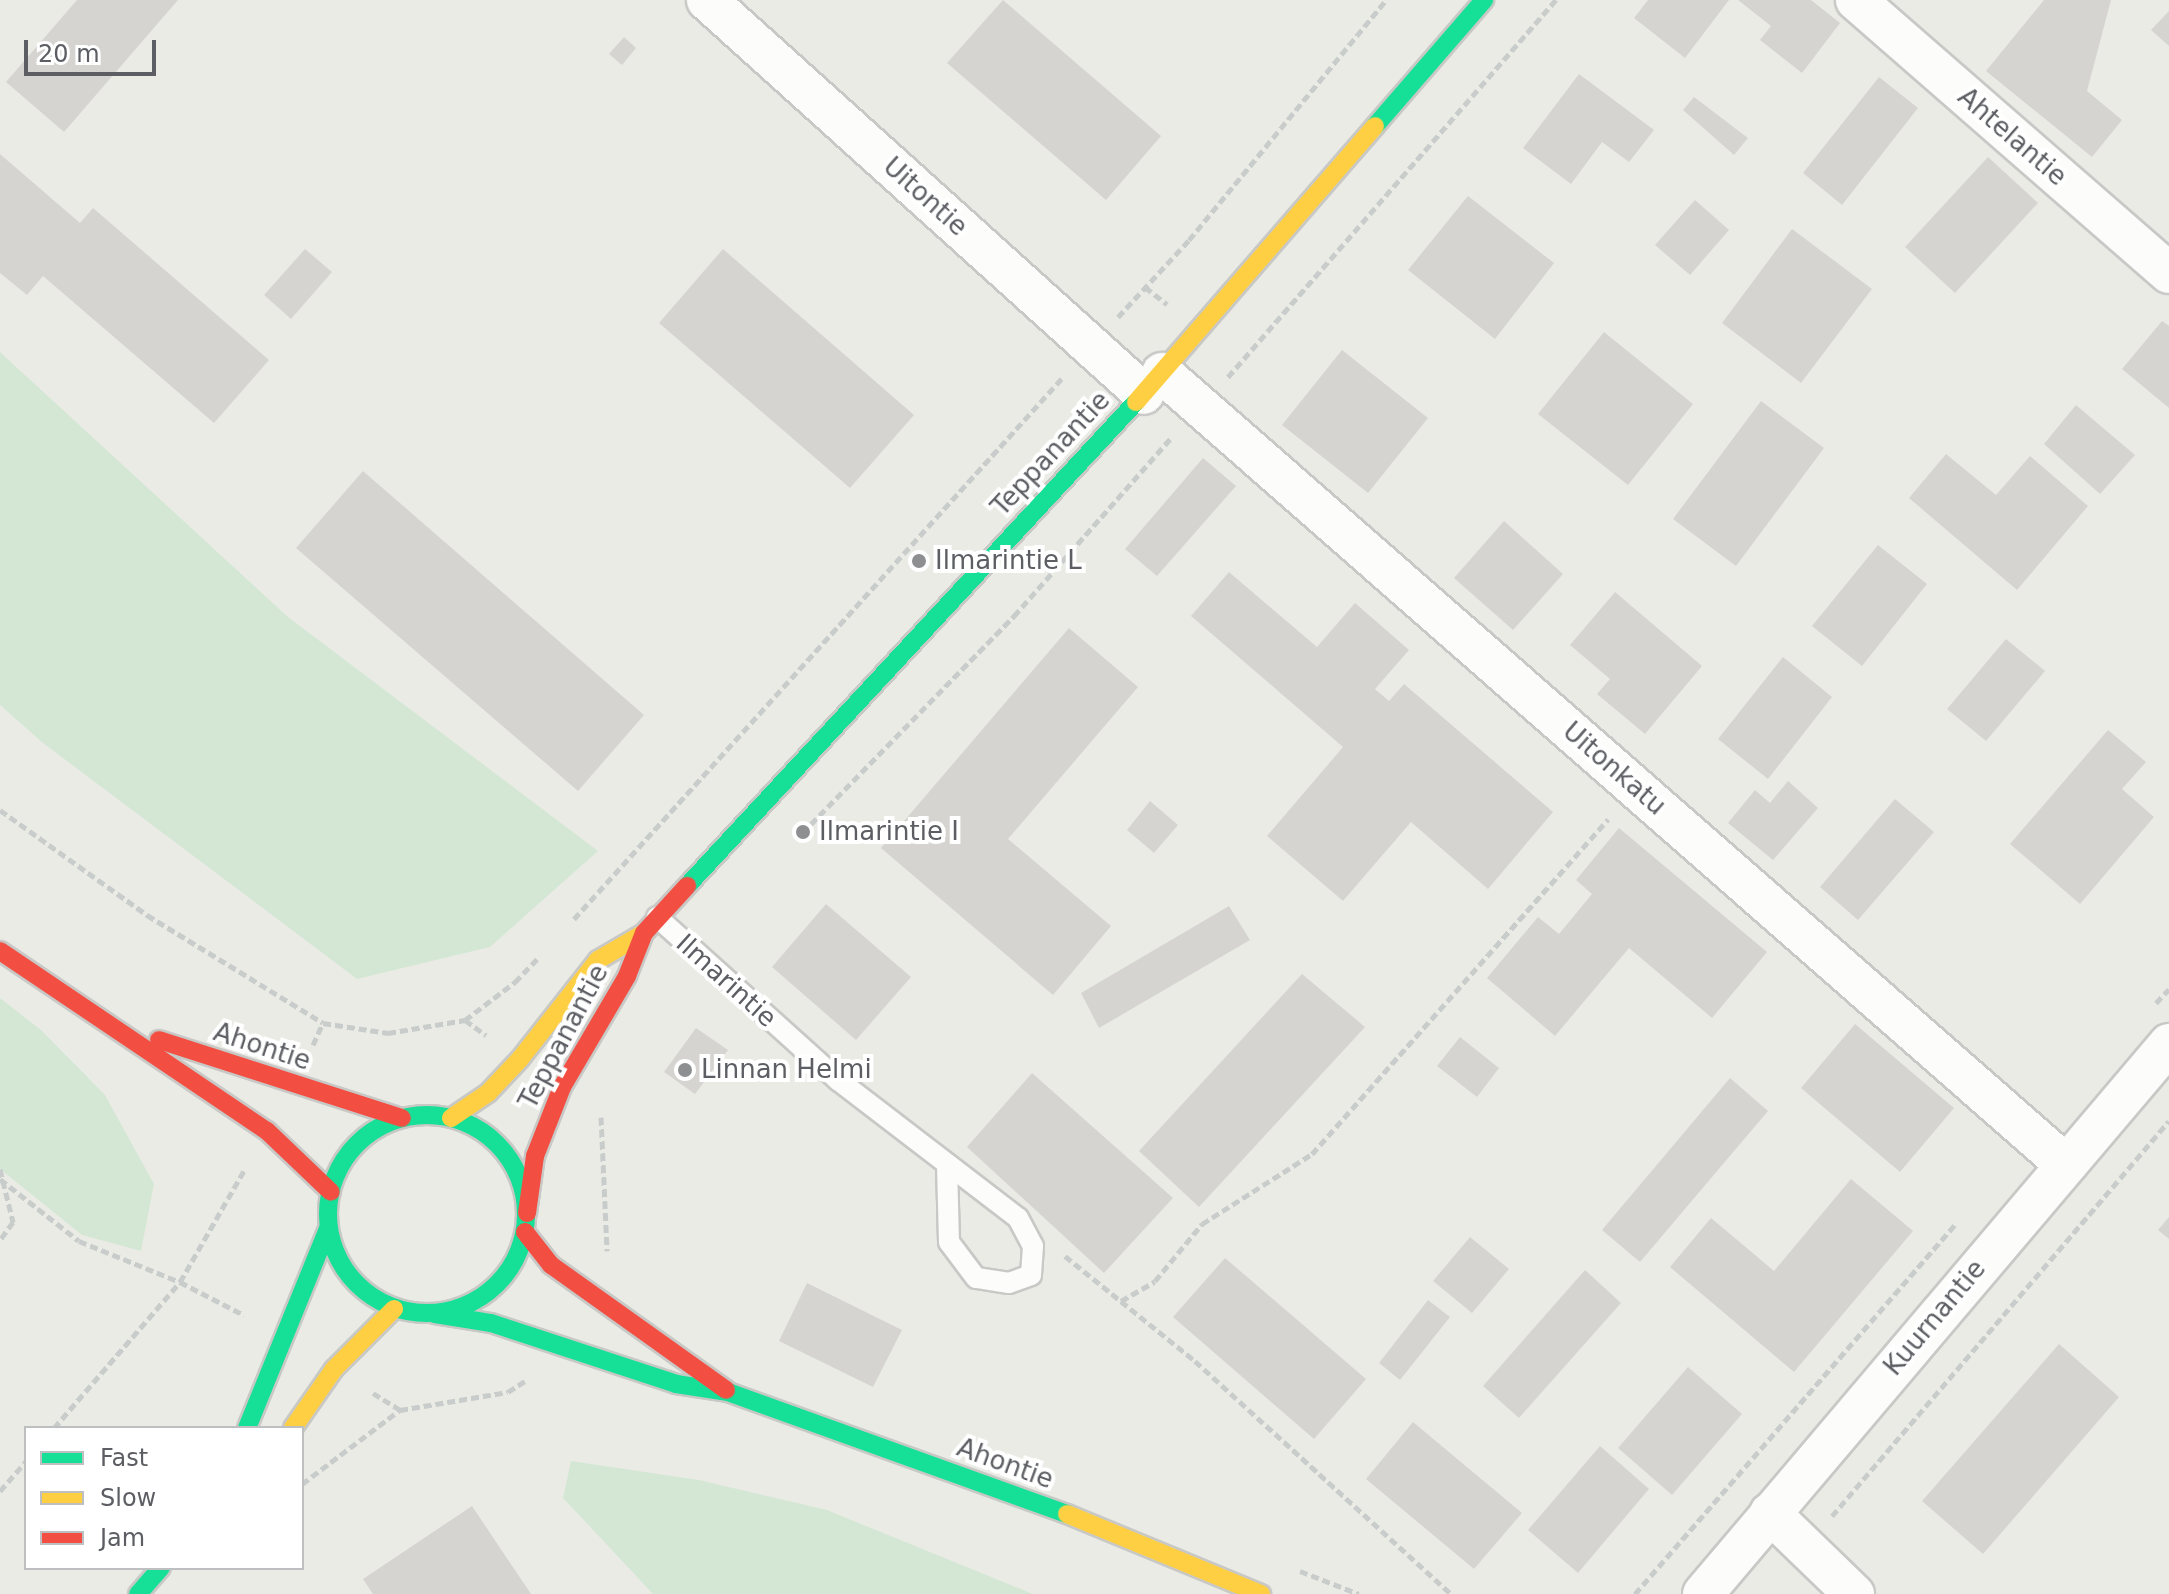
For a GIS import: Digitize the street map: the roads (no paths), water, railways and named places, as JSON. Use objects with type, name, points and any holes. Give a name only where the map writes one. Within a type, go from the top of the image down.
[{"type":"street","name":"Uitontie","points":[[707,0],[1091,347],[1153,384]]},
{"type":"street","name":"Teppanantie","points":[[526,1222],[535,1156],[562,1087],[627,976],[644,933],[1153,384],[1484,0]]},
{"type":"street","name":"Ahtelantie","points":[[1856,0],[2169,273]]},
{"type":"street","name":"Uitonkatu","points":[[1153,384],[1201,406],[2066,1165]]},
{"type":"street","name":"Teppanantie","points":[[451,1118],[488,1093],[520,1059],[598,960],[644,933]]},
{"type":"street","name":"Ahontie","points":[[0,951],[267,1131],[331,1192]]},
{"type":"street","name":"Ahontie","points":[[107,1023],[402,1118]]},
{"type":"street","name":"Kuurnantie","points":[[1703,1594],[2169,1044]]},
{"type":"street","points":[[248,1426],[328,1229],[331,1192],[348,1153],[367,1134],[402,1118],[451,1118],[492,1137],[510,1159],[523,1185],[526,1222],[507,1274],[487,1294],[435,1314],[394,1309],[350,1278],[328,1229]]},
{"type":"street","name":"Ahontie","points":[[526,1222],[551,1265],[728,1392]]},
{"type":"street","points":[[294,1426],[334,1369],[394,1309]]},
{"type":"street","name":"Ahontie","points":[[435,1314],[491,1323],[676,1384],[728,1392],[1113,1531],[1261,1594]]},
{"type":"street","points":[[1770,1513],[1854,1594]]},
{"type":"street","points":[[138,1594],[159,1570]]},
{"type":"lane","name":"Ilmarintie","points":[[657,917],[838,1080],[1018,1218],[1033,1246],[1031,1275],[1009,1283],[976,1278],[949,1242],[947,1164]]},
{"type":"place","name":"Ilmarintie L","points":[[919,561]]},
{"type":"place","name":"Ilmarintie I","points":[[803,832]]},
{"type":"place","name":"Linnan Helmi","points":[[685,1070]]}]
